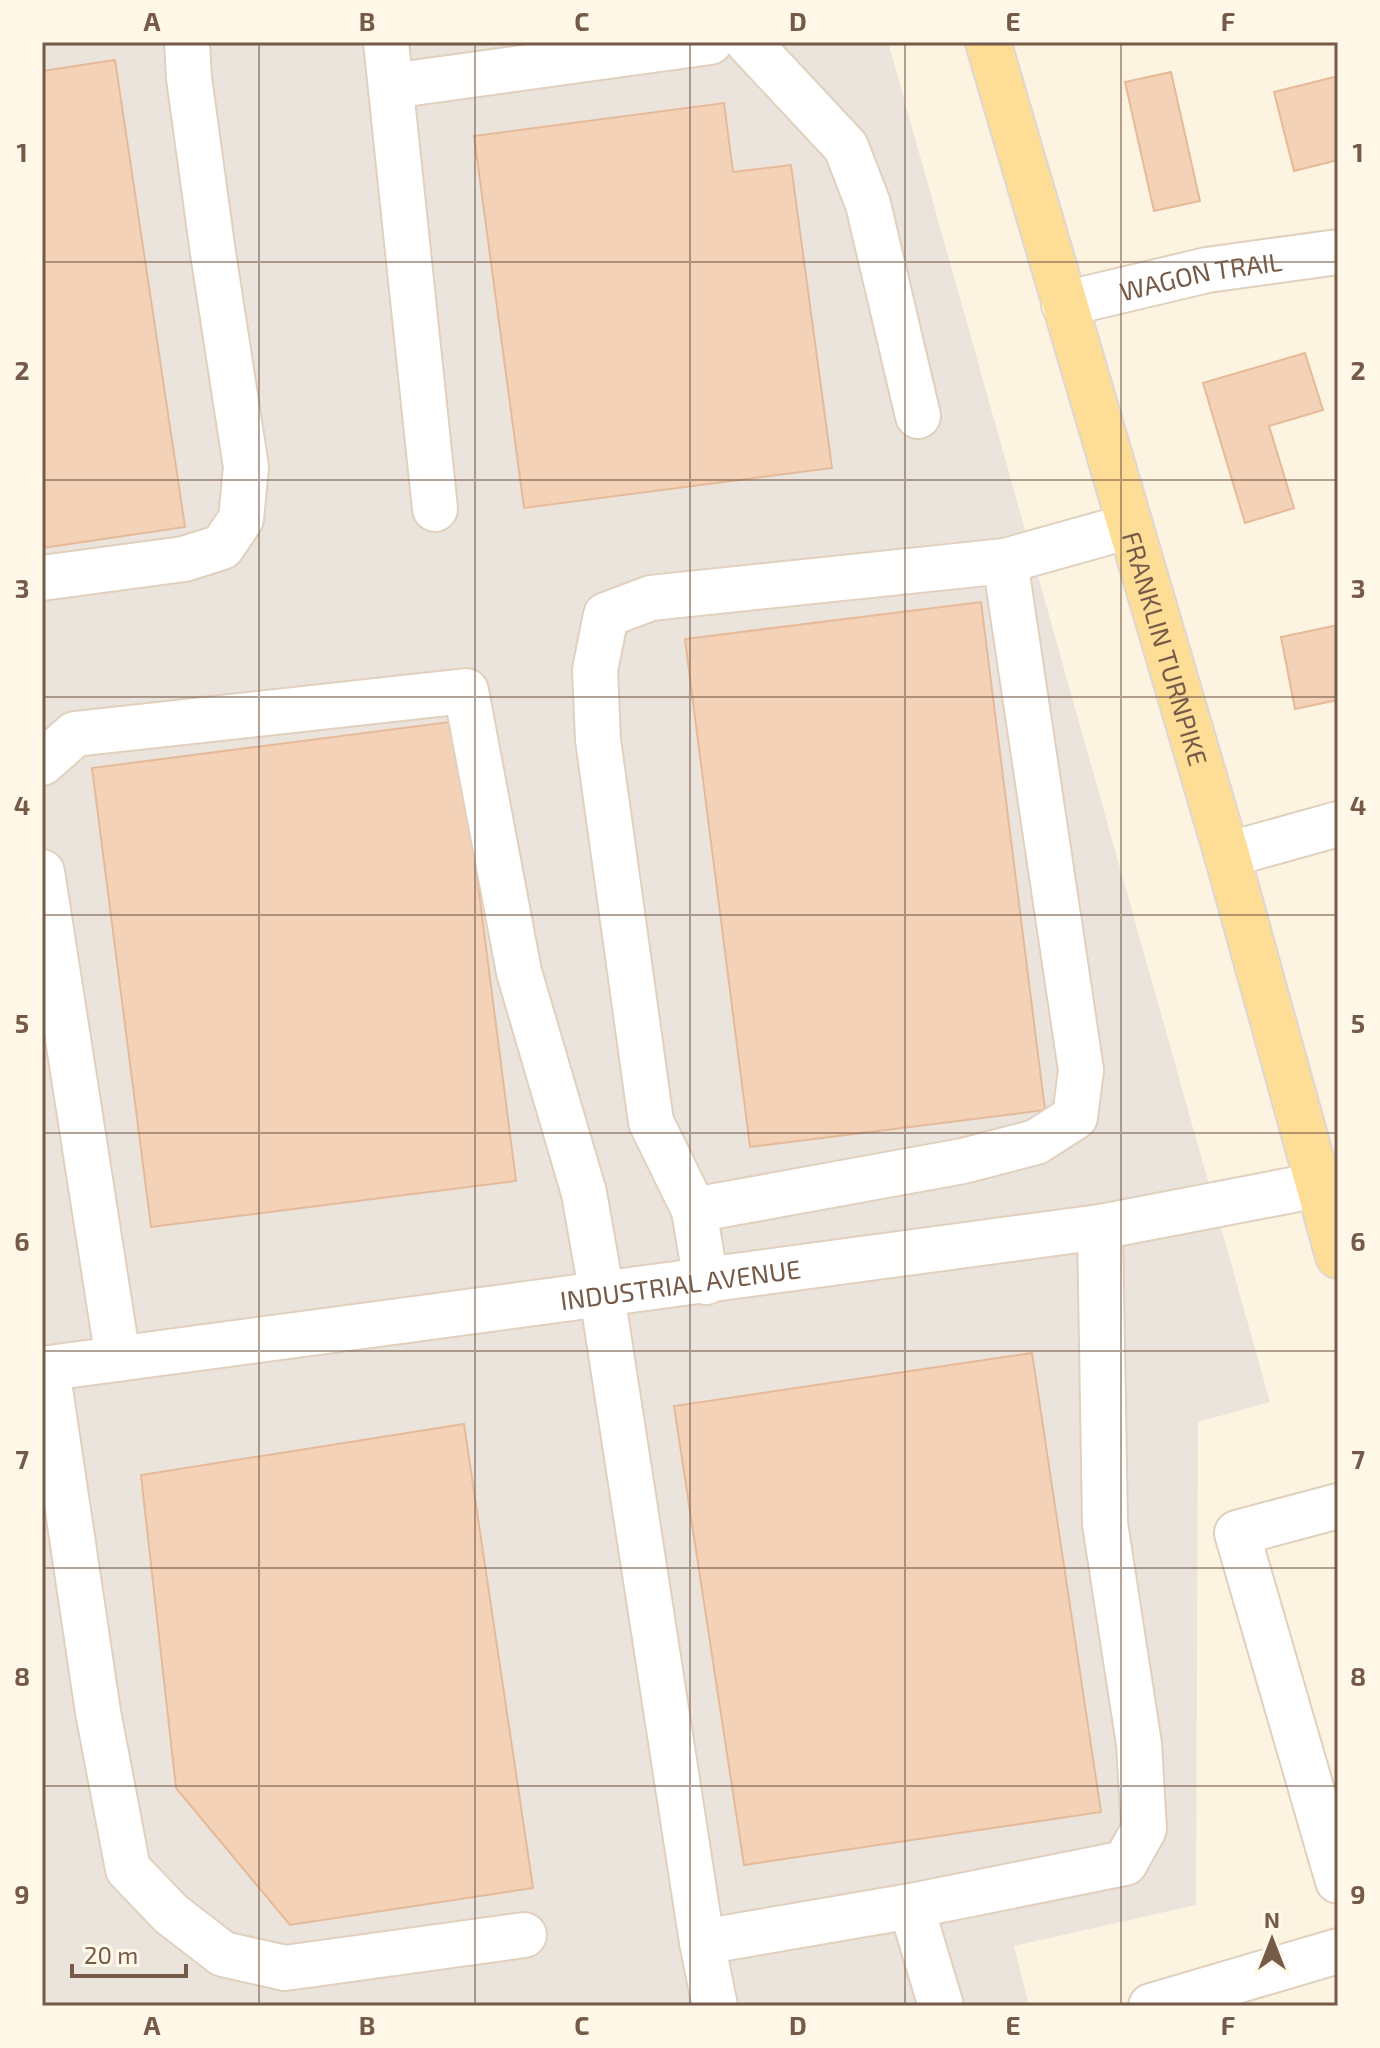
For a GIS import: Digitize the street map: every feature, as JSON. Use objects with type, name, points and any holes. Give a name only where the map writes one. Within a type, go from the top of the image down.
[{"type":"main road","name":"FRANKLIN TURNPIKE","points":[[988,42],[1227,855],[1338,1256]]},
{"type":"street","points":[[42,578],[184,559],[222,547],[241,519],[246,467],[209,224],[187,42]]},
{"type":"street","points":[[386,42],[435,509]]},
{"type":"street","points":[[391,86],[710,42]]},
{"type":"street","points":[[748,42],[846,147],[868,204],[918,416]]},
{"type":"street","name":"WAGON TRAIL","points":[[1064,304],[1207,270],[1338,252]]},
{"type":"street","points":[[706,1282],[694,1210],[651,1122],[598,740],[595,670],[606,615],[651,598],[1005,561],[1130,526]]},
{"type":"street","points":[[694,1210],[963,1161],[1036,1142],[1075,1117],[1081,1070],[1005,561]]},
{"type":"street","points":[[42,763],[75,734],[466,691],[519,972],[584,1193],[702,1942],[715,2006]]},
{"type":"street","points":[[1227,855],[1338,824]]},
{"type":"street","points":[[42,872],[118,1359]]},
{"type":"street","name":"INDUSTRIAL AVENUE","points":[[45,1369],[1100,1227],[1318,1185]]},
{"type":"street","points":[[702,1942],[911,1906],[1125,1863],[1144,1829],[1139,1744],[1105,1524],[1100,1227]]},
{"type":"street","points":[[45,1369],[98,1712],[128,1869],[171,1914],[223,1954],[285,1968],[524,1935]]},
{"type":"street","points":[[1338,1506],[1237,1533],[1338,1881]]},
{"type":"street","points":[[911,1906],[941,2006]]},
{"type":"street","points":[[1151,2006],[1338,1951]]},
{"type":"shaded area","points":[[42,42],[888,42],[1270,1402],[1198,1422],[1196,1905],[1014,1946],[1029,2006],[42,2006]]},
{"type":"building","points":[[115,60],[185,527],[42,548],[42,71]]},
{"type":"building","points":[[1171,72],[1200,201],[1154,211],[1125,82]]},
{"type":"building","points":[[1338,76],[1338,160],[1294,171],[1274,92]]},
{"type":"building","points":[[724,103],[733,172],[791,165],[832,468],[524,508],[474,136]]},
{"type":"building","points":[[1305,353],[1323,410],[1269,426],[1294,508],[1245,523],[1203,383]]},
{"type":"building","points":[[981,602],[1045,1110],[750,1147],[685,639]]},
{"type":"building","points":[[1338,625],[1338,700],[1295,709],[1281,637]]},
{"type":"building","points":[[457,721],[516,1181],[151,1227],[92,768]]},
{"type":"building","points":[[1032,1353],[1101,1812],[744,1865],[674,1406]]},
{"type":"building","points":[[464,1424],[533,1888],[290,1925],[176,1788],[141,1475]]}]
